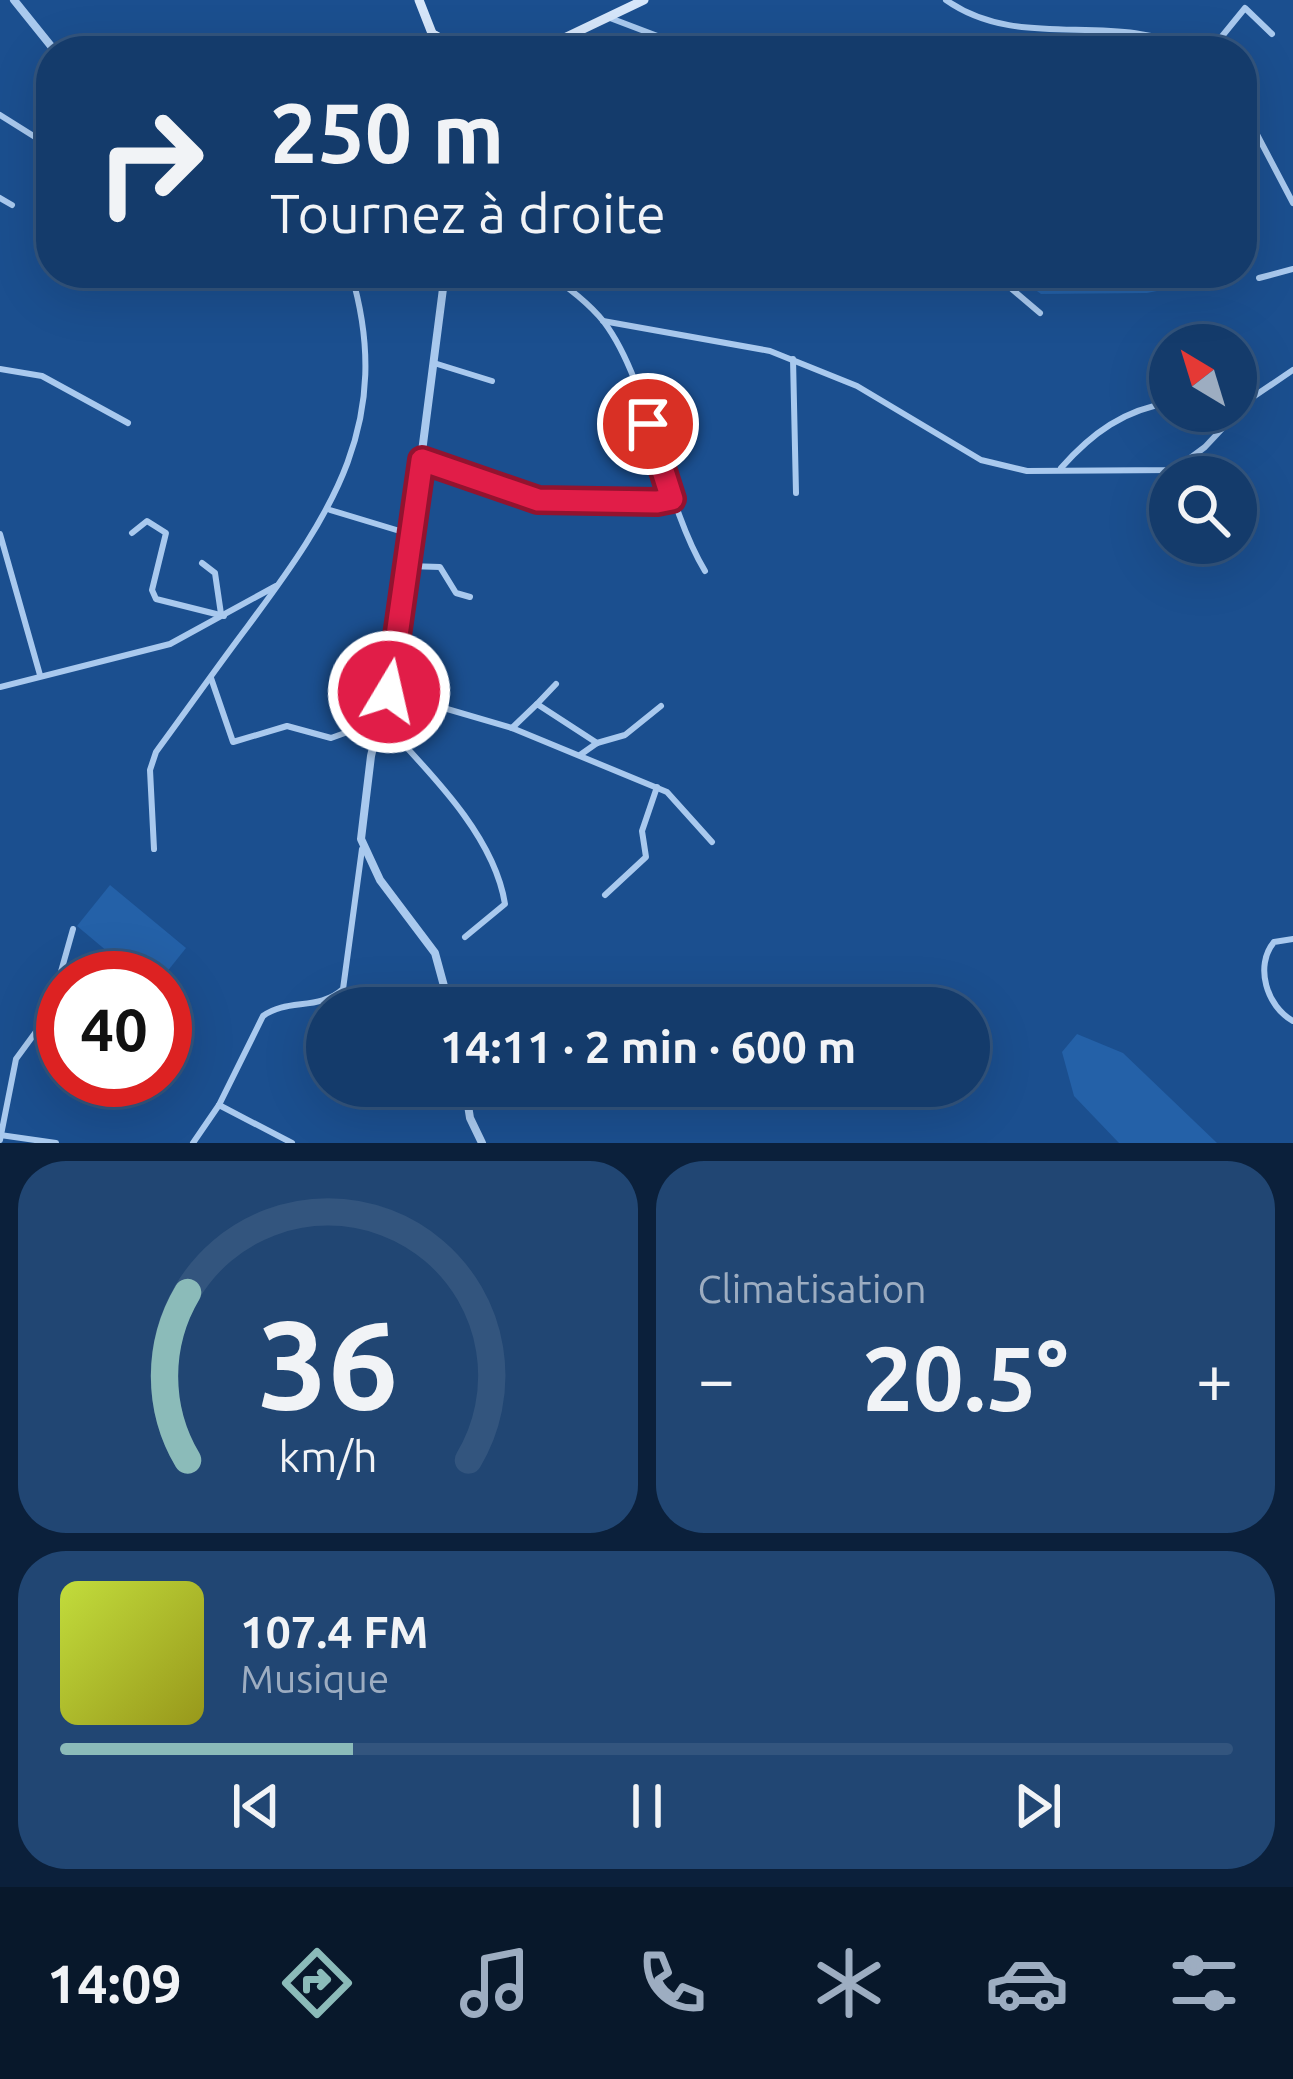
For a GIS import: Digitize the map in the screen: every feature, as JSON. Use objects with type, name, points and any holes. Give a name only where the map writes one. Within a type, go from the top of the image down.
[{"type":"main road","points":[[419,0],[434,35]]},
{"type":"main road","points":[[564,36],[644,0]]},
{"type":"street","points":[[14,0],[43,36]]},
{"type":"street","points":[[946,0],[1008,27],[1144,31],[1156,36]]},
{"type":"street","points":[[1222,36],[1245,8],[1272,34]]},
{"type":"street","points":[[601,16],[668,36]]},
{"type":"street","points":[[0,115],[36,138]]},
{"type":"street","points":[[1257,135],[1293,203]]},
{"type":"street","points":[[0,199],[12,206]]},
{"type":"street","points":[[1259,278],[1293,269]]},
{"type":"street","points":[[154,849],[151,764],[330,511],[353,453],[364,378],[353,288]]},
{"type":"street","points":[[193,1143],[219,1105],[248,1036],[267,1011],[322,1002],[343,989],[368,769],[389,692],[443,288]]},
{"type":"street","points":[[565,288],[603,321],[640,402],[672,499],[705,571]]},
{"type":"street","points":[[1011,288],[1040,313]]},
{"type":"street","points":[[603,321],[754,346],[793,359],[857,386],[992,466],[1044,472],[1061,467],[1174,470],[1219,432]]},
{"type":"street","points":[[793,359],[796,493]]},
{"type":"street","points":[[434,363],[492,381]]},
{"type":"street","points":[[0,369],[41,376],[128,423]]},
{"type":"street","points":[[1257,394],[1293,370]]},
{"type":"street","points":[[1061,467],[1097,430],[1127,412],[1149,412]]},
{"type":"street","points":[[422,460],[538,500],[641,504],[672,499]]},
{"type":"street","points":[[330,511],[412,535]]},
{"type":"street","points":[[133,533],[147,521],[166,533],[152,590],[156,599],[222,615]]},
{"type":"street","points":[[0,534],[41,676]]},
{"type":"street","points":[[202,562],[215,573],[222,615]]},
{"type":"street","points":[[408,566],[443,569],[457,593],[470,597]]},
{"type":"street","points":[[0,577],[11,573]]},
{"type":"street","points":[[0,687],[170,644],[279,584]]},
{"type":"street","points":[[210,676],[233,742],[287,726],[331,738],[380,720]]},
{"type":"street","points":[[512,728],[556,684]]},
{"type":"street","points":[[389,692],[512,728],[657,787],[679,800],[712,842]]},
{"type":"street","points":[[537,704],[597,742]]},
{"type":"street","points":[[580,755],[597,742],[625,735],[661,706]]},
{"type":"street","points":[[380,720],[455,808],[493,864],[505,904],[465,937]]},
{"type":"street","points":[[605,895],[646,856],[642,830],[657,787]]},
{"type":"street","points":[[362,849],[436,952],[445,987]]},
{"type":"street","points":[[56,1143],[0,1137],[16,1059],[49,1014],[73,928]]},
{"type":"street","points":[[1293,939],[1274,942],[1263,967],[1272,1003],[1293,1021]]},
{"type":"street","points":[[219,1105],[292,1143]]},
{"type":"street","points":[[468,1107],[482,1143]]},
{"type":"shaded area","points":[[1033,288],[1164,288],[1147,293],[1041,294]]},
{"type":"shaded area","points":[[110,885],[186,948],[107,951],[77,926]]},
{"type":"shaded area","points":[[1077,1034],[1123,1053],[1217,1143],[1119,1143],[1074,1096],[1062,1052]]},
{"type":"route","points":[[389,692],[422,460],[538,500],[641,504],[672,499],[648,424]]}]
